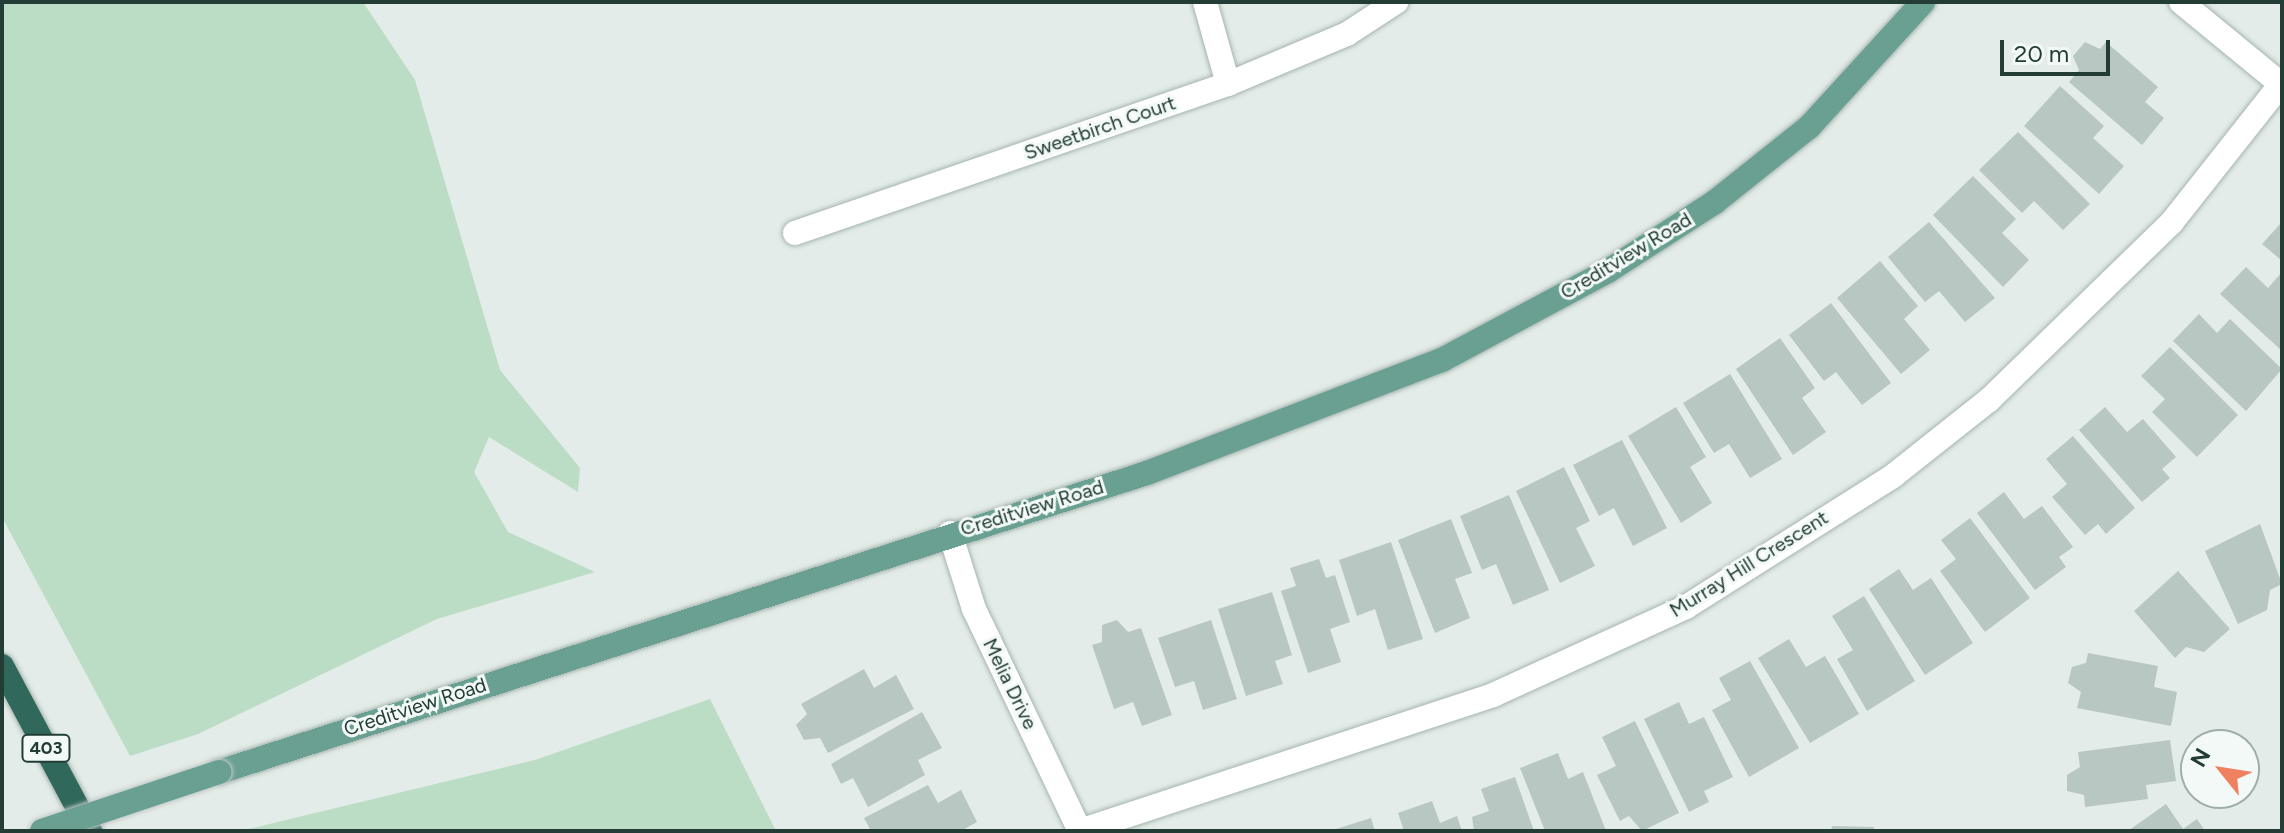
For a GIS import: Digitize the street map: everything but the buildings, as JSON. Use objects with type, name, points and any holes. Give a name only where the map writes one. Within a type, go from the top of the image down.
[{"type":"highway","name":"403","points":[[2,666],[90,831]]},
{"type":"main road","name":"Creditview Road","points":[[42,831],[950,533],[1147,473],[1442,360],[1608,271],[1715,202],[1809,127],[1923,2]]},
{"type":"street","points":[[1205,2],[1228,84]]},
{"type":"street","name":"Sweetbirch Court","points":[[795,233],[1228,84],[1347,34],[1396,2]]},
{"type":"street","points":[[2181,2],[2281,84]]},
{"type":"street","name":"Murray Hill Crescent","points":[[1080,831],[1493,695],[1686,607],[1893,476],[1989,400],[2172,222],[2281,84]]},
{"type":"street","name":"Melia Drive","points":[[950,533],[974,609],[1080,831]]},
{"type":"green space","points":[[2,2],[363,2],[415,80],[500,370],[580,468],[578,492],[489,437],[474,472],[508,532],[595,572],[437,619],[198,734],[130,756],[2,517]]},
{"type":"green space","points":[[710,699],[776,831],[240,831],[535,760]]}]
